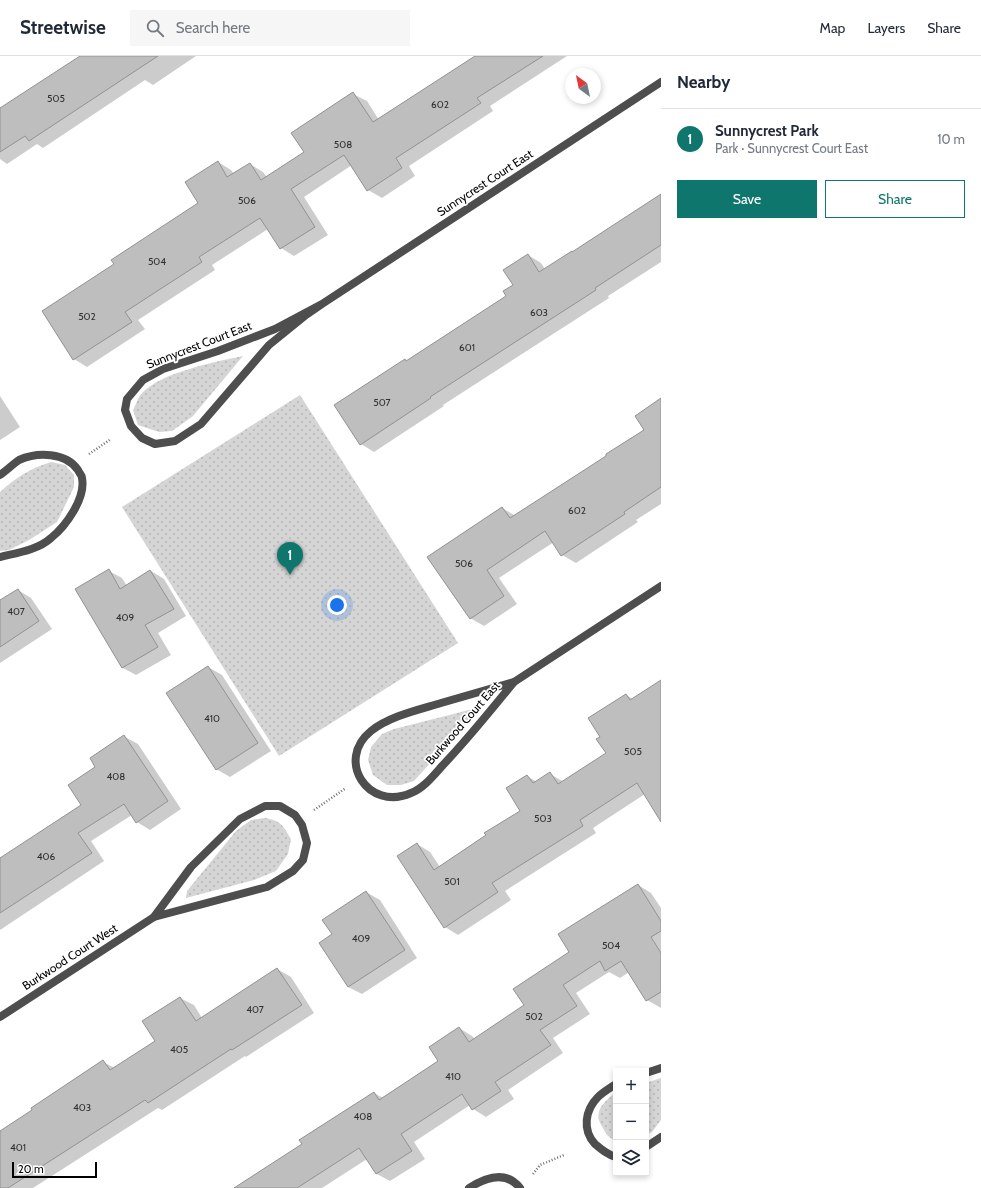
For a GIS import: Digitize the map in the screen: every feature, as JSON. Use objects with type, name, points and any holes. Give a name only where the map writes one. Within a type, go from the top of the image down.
[{"type":"street","name":"Sunnycrest Court East","points":[[322,304],[275,329],[218,351],[163,369],[142,380],[127,399],[125,410],[131,426],[142,438],[155,444],[174,441],[201,424],[269,345],[306,315],[661,82]]},
{"type":"street","points":[[0,475],[19,461],[38,455],[56,456],[74,464],[82,477],[82,494],[68,520],[50,539],[27,551],[0,557]]},
{"type":"street","name":"Burkwood Court East","points":[[514,682],[461,747],[431,779],[413,793],[396,798],[379,795],[365,786],[357,771],[356,756],[363,738],[372,730],[402,714],[514,682],[661,586]]},
{"type":"street","name":"Burkwood Court West","points":[[0,1017],[154,916],[267,887],[293,872],[303,860],[307,843],[302,825],[295,815],[280,806],[265,806],[240,819],[192,867],[154,916]]},
{"type":"street","points":[[649,1072],[661,1068]]},
{"type":"street","points":[[613,1086],[598,1097],[588,1112],[586,1125],[591,1139],[604,1152],[613,1156]]},
{"type":"street","points":[[649,1145],[661,1137]]},
{"type":"street","points":[[469,1188],[478,1182],[499,1176],[516,1182],[520,1188]]},
{"type":"path","points":[[85,457],[111,439]]},
{"type":"path","points":[[313,811],[346,788]]},
{"type":"path","points":[[531,1177],[540,1165],[564,1155]]},
{"type":"shaded area","points":[[243,356],[193,416],[172,431],[159,432],[138,425],[133,410],[142,393],[151,386],[162,379],[190,369]]},
{"type":"shaded area","points":[[300,395],[458,643],[279,756],[122,507]]},
{"type":"shaded area","points":[[51,462],[65,465],[74,475],[74,487],[57,522],[29,540],[9,550],[0,551],[0,492],[11,482],[24,474]]},
{"type":"shaded area","points":[[481,707],[414,781],[401,785],[387,785],[373,775],[368,760],[371,747],[382,734],[394,729]]},
{"type":"shaded area","points":[[265,818],[279,823],[291,839],[288,854],[276,871],[254,880],[186,898],[187,891],[236,831],[251,820]]},
{"type":"shaded area","points":[[661,1078],[661,1120],[652,1132],[649,1134],[649,1104],[649,1082]]},
{"type":"shaded area","points":[[613,1095],[613,1139],[605,1133],[599,1117],[600,1108]]},
{"type":"building","points":[[80,56],[158,56],[29,141],[25,136],[0,152],[0,108]]},
{"type":"building","points":[[475,56],[543,56],[477,98],[481,103],[396,158],[402,168],[367,191],[344,155],[291,189],[315,227],[280,249],[260,218],[199,257],[202,262],[125,312],[132,322],[73,360],[42,311],[114,264],[111,260],[198,203],[185,182],[218,161],[227,177],[250,163],[261,180],[304,152],[291,133],[353,92],[373,122]]},
{"type":"building","points":[[661,194],[661,245],[595,288],[596,290],[430,397],[431,398],[360,445],[334,405],[405,359],[406,361],[506,296],[503,291],[513,285],[503,270],[528,254],[539,272]]},
{"type":"building","points":[[661,398],[661,487],[624,512],[625,514],[561,556],[545,531],[487,570],[504,596],[470,619],[427,557],[502,507],[510,518],[606,456],[606,454],[644,430],[635,416]]},
{"type":"building","points":[[109,569],[120,589],[150,570],[174,609],[145,625],[158,647],[122,668],[75,589]]},
{"type":"building","points":[[18,589],[39,621],[0,647],[0,600]]},
{"type":"building","points":[[208,666],[258,743],[216,770],[166,693]]},
{"type":"building","points":[[661,680],[661,822],[637,783],[580,820],[583,826],[492,883],[498,892],[444,928],[397,856],[417,843],[434,870],[486,835],[484,833],[520,811],[506,788],[527,775],[533,783],[550,772],[558,784],[606,753],[596,739],[600,737],[588,718],[626,694],[630,700]]},
{"type":"building","points":[[124,735],[168,801],[136,823],[124,804],[78,833],[92,853],[0,913],[0,858],[81,805],[68,785],[95,767],[90,758]]},
{"type":"building","points":[[638,884],[661,921],[661,931],[651,937],[661,953],[661,992],[646,1001],[621,961],[605,971],[600,961],[563,985],[577,1006],[540,1030],[551,1045],[495,1082],[501,1091],[472,1110],[462,1094],[401,1134],[412,1151],[376,1174],[359,1148],[297,1188],[234,1188],[302,1144],[299,1140],[374,1092],[379,1100],[438,1061],[429,1047],[459,1027],[469,1042],[524,1005],[513,989],[569,952],[558,934]]},
{"type":"building","points":[[366,891],[405,950],[348,987],[319,943],[332,934],[322,920]]},
{"type":"building","points":[[277,968],[302,1005],[148,1103],[145,1100],[8,1188],[0,1188],[0,1131],[32,1110],[31,1108],[103,1060],[110,1070],[155,1041],[142,1021],[180,997],[196,1021]]},
{"type":"place","name":"Sunnycrest Park","points":[[290,575]]}]
